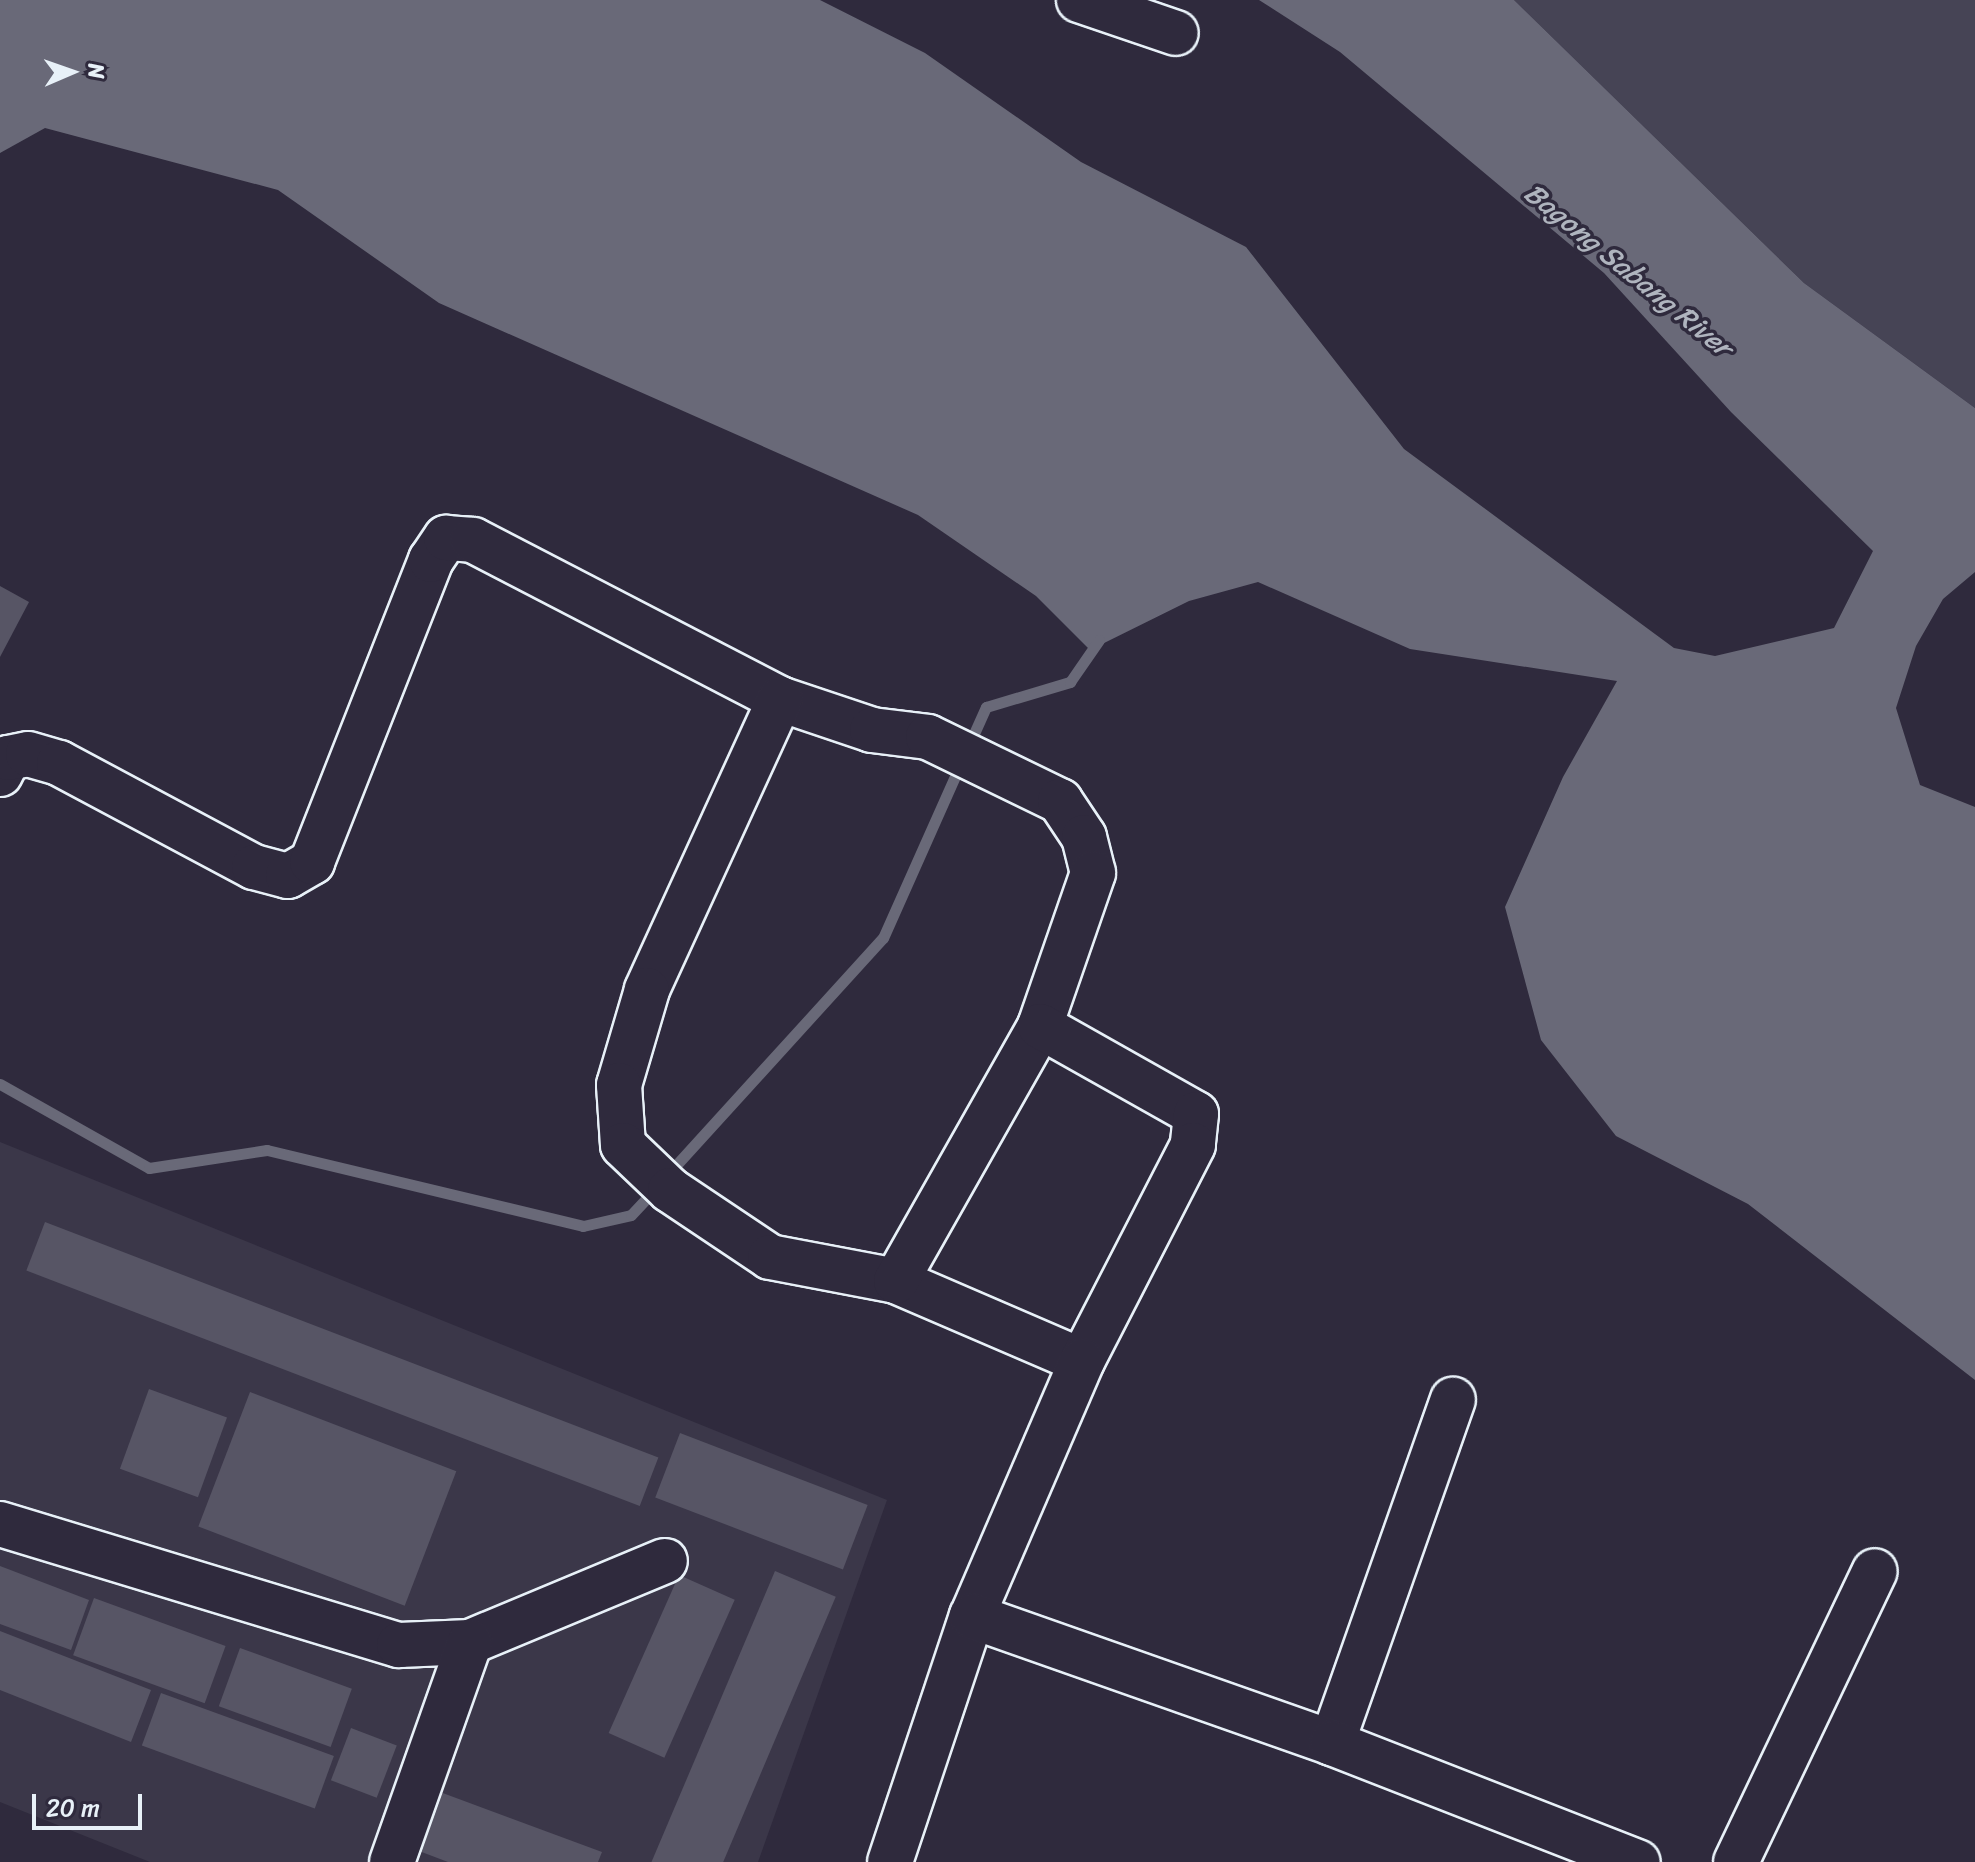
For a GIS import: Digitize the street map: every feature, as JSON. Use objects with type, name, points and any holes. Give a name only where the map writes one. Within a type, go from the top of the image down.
[{"type":"street","points":[[1079,0],[1176,33]]},
{"type":"street","points":[[0,774],[8,758],[28,754],[59,763],[254,867],[288,876],[312,862],[431,560],[446,538],[473,540],[780,699],[872,730],[928,737],[1060,801],[1084,837],[1093,873],[1040,1026],[896,1281]]},
{"type":"street","points":[[780,699],[647,990],[619,1085],[623,1145],[662,1183],[770,1257],[896,1281],[1082,1361]]},
{"type":"street","points":[[890,1862],[972,1616],[1082,1361],[1193,1145],[1196,1114],[1040,1026]]},
{"type":"street","points":[[1332,1743],[1453,1400]]},
{"type":"street","points":[[0,1524],[399,1645],[470,1642],[665,1561]]},
{"type":"street","points":[[1736,1862],[1875,1571]]},
{"type":"street","points":[[972,1616],[1332,1743],[1638,1862]]},
{"type":"street","points":[[392,1862],[470,1642]]},
{"type":"shaded area","points":[[1514,0],[1975,0],[1975,408],[1804,283]]},
{"type":"shaded area","points":[[0,1142],[887,1500],[758,1862],[150,1862],[0,1802]]},
{"type":"water","name":"Bagong Sabang River","points":[[0,0],[820,0],[925,53],[1081,162],[1246,247],[1404,449],[1674,648],[1715,656],[1834,628],[1873,551],[1731,412],[1604,273],[1340,52],[1259,0],[1514,0],[1804,283],[1975,408],[1975,572],[1943,599],[1916,646],[1896,708],[1920,785],[1975,807],[1975,1380],[1748,1204],[1616,1136],[1541,1040],[1505,907],[1563,777],[1617,681],[1410,649],[1258,582],[1189,601],[1090,650],[1036,596],[918,515],[439,303],[278,190],[45,128],[0,153]]},
{"type":"building","points":[[0,586],[29,602],[0,657]]},
{"type":"building","points":[[45,1222],[658,1457],[640,1506],[26,1271]]},
{"type":"building","points":[[149,1389],[227,1417],[198,1497],[120,1469]]},
{"type":"building","points":[[250,1392],[456,1471],[405,1606],[198,1526]]},
{"type":"building","points":[[680,1433],[868,1505],[843,1569],[655,1497]]},
{"type":"building","points":[[0,1566],[89,1600],[71,1650],[0,1624]]},
{"type":"building","points":[[775,1571],[836,1597],[723,1862],[651,1862]]},
{"type":"building","points":[[679,1575],[735,1600],[664,1758],[609,1733]]},
{"type":"building","points":[[94,1598],[226,1646],[205,1703],[73,1655]]},
{"type":"building","points":[[0,1631],[151,1690],[131,1742],[0,1690]]},
{"type":"building","points":[[240,1648],[352,1689],[331,1747],[219,1706]]},
{"type":"building","points":[[161,1693],[334,1756],[315,1809],[142,1746]]},
{"type":"building","points":[[351,1728],[397,1746],[377,1798],[331,1780]]},
{"type":"building","points":[[440,1792],[602,1852],[598,1862],[448,1862],[419,1851]]},
{"type":"waterway","points":[[968,747],[986,707],[1070,682],[1099,640]]},
{"type":"waterway","points":[[668,1174],[883,938],[961,763]]},
{"type":"waterway","points":[[0,1084],[149,1168],[267,1150],[583,1226],[631,1215],[657,1187]]}]
